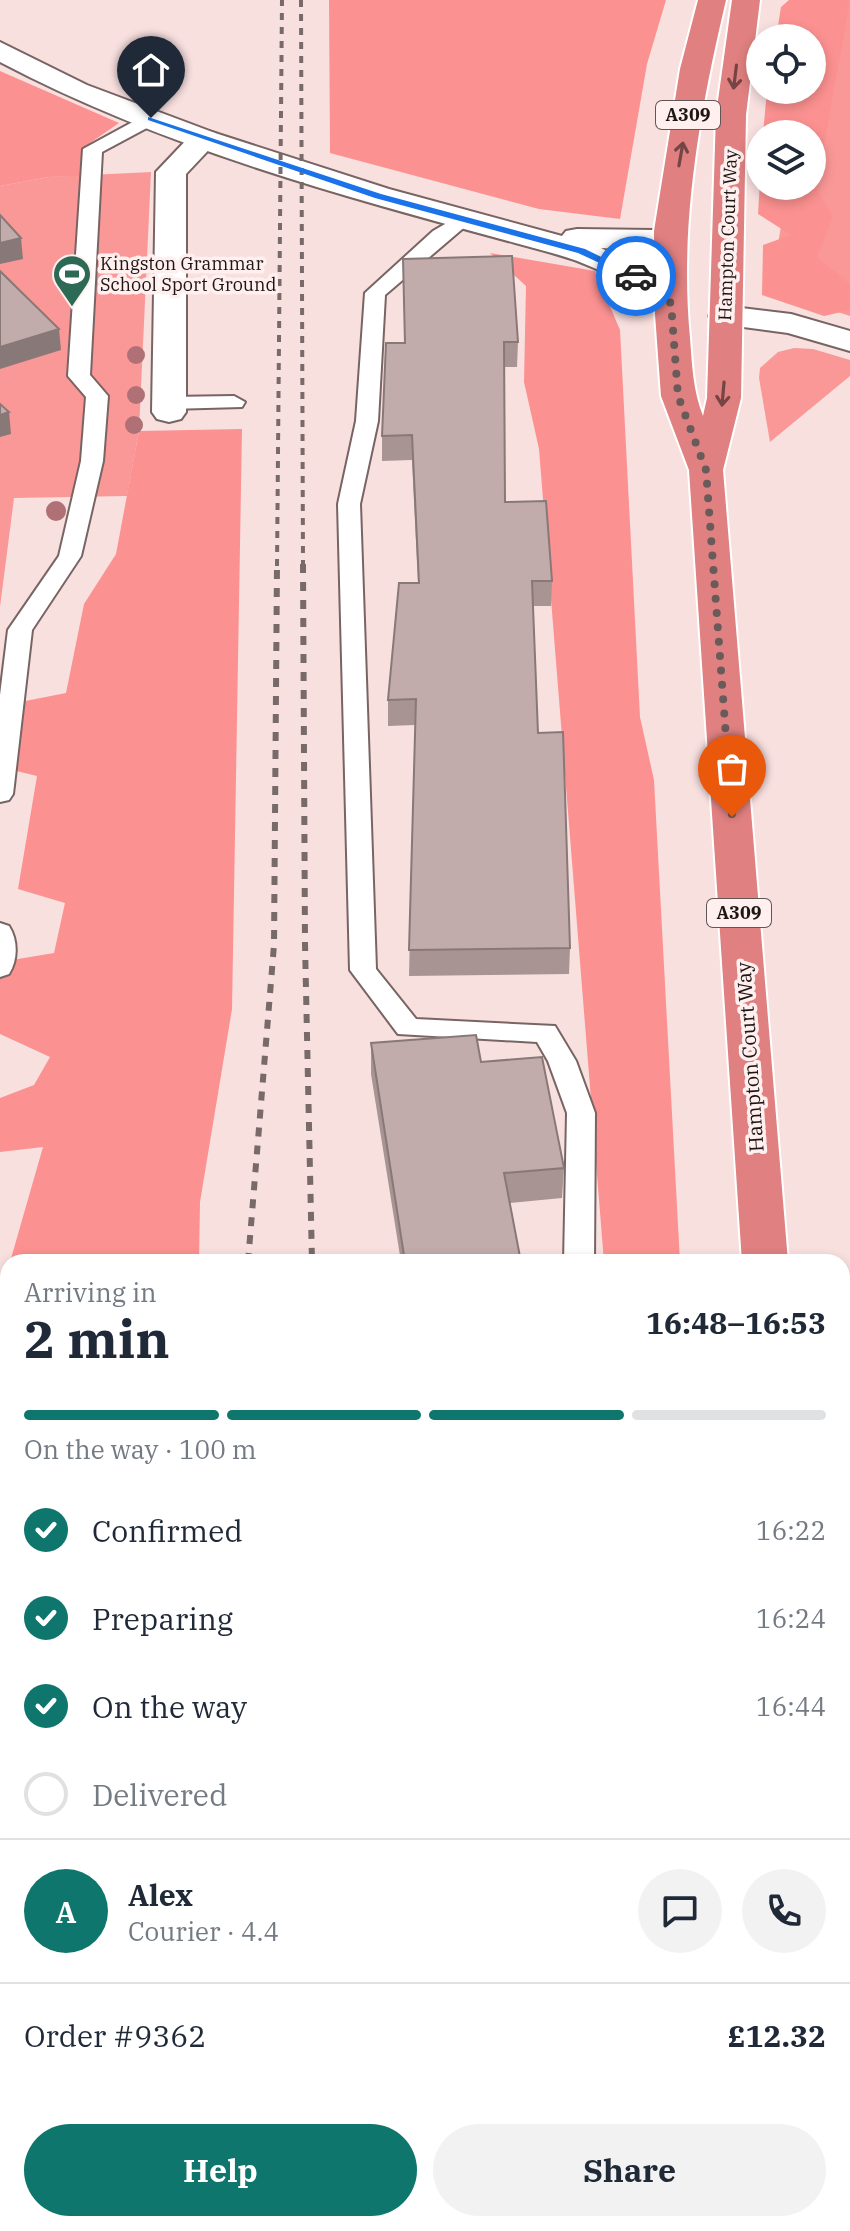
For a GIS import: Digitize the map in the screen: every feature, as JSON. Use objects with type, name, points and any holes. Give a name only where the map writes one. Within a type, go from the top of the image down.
[{"type":"highway","name":"Hampton Court Way","points":[[712,0],[695,69],[670,231],[671,308],[678,396],[706,470],[764,1254]]},
{"type":"highway","name":"Hampton Court Way","points":[[706,470],[724,398],[731,115],[746,0]]},
{"type":"highway","points":[[671,308],[725,316]]},
{"type":"street","points":[[0,51],[77,91],[204,139],[378,196],[581,251],[621,268],[650,285],[671,308]]},
{"type":"street","points":[[169,407],[171,172],[204,139]]},
{"type":"street","points":[[530,236],[656,240],[664,238],[670,231]]},
{"type":"street","points":[[725,316],[791,324],[850,341]]},
{"type":"lane","points":[[0,794],[20,630],[70,556],[92,461],[97,396],[79,376],[93,149],[151,118]]},
{"type":"lane","points":[[464,219],[440,235],[375,293],[367,421],[349,504],[363,970],[408,1028],[545,1033],[562,1061],[581,1113],[579,1254]]},
{"type":"lane","points":[[169,407],[234,402]]},
{"type":"lane","points":[[0,932],[3,944],[0,968]]},
{"type":"shaded area","points":[[329,0],[666,0],[647,64],[620,219],[539,209],[330,153]]},
{"type":"shaded area","points":[[789,0],[850,0],[826,133],[826,120],[764,120],[766,104],[826,104],[826,24],[778,24],[781,7]]},
{"type":"shaded area","points":[[850,0],[850,316],[770,290],[786,200],[826,200],[826,120],[812,120],[812,104],[826,104],[826,57]]},
{"type":"shaded area","points":[[0,71],[119,123],[90,143],[83,176],[49,177],[0,186]]},
{"type":"shaded area","name":"Kingston Grammar School Sport Ground","points":[[151,172],[139,431],[127,496],[14,498],[0,607],[0,186],[49,177]]},
{"type":"shaded area","points":[[759,200],[823,200],[833,217],[817,257],[850,284],[850,310],[824,316],[762,295],[763,245],[791,235],[758,214]]},
{"type":"shaded area","points":[[490,253],[595,271],[620,330],[640,717],[654,780],[680,1254],[603,1254],[539,449],[524,382],[526,286]]},
{"type":"shaded area","points":[[794,348],[813,349],[850,360],[850,376],[770,442],[760,368],[778,352]]},
{"type":"shaded area","points":[[242,429],[232,1009],[200,1202],[199,1254],[12,1254],[43,1147],[0,1152],[0,1098],[34,1085],[50,1057],[0,1034],[0,962],[54,953],[65,903],[18,889],[37,776],[0,767],[0,706],[66,693],[84,604],[116,554],[139,431]]},
{"type":"building","points":[[0,215],[21,238],[0,243]]},
{"type":"building","points":[[512,256],[518,342],[504,342],[505,502],[546,501],[552,581],[532,581],[538,733],[563,732],[570,948],[409,950],[416,699],[388,700],[399,583],[419,583],[412,435],[382,436],[386,343],[405,343],[403,259]]},
{"type":"building","points":[[0,271],[59,329],[0,347]]},
{"type":"building","points":[[0,404],[9,412],[0,415]]},
{"type":"building","points":[[476,1035],[481,1062],[542,1057],[564,1168],[504,1173],[519,1254],[404,1254],[371,1043]]},
{"type":"railway","points":[[277,566],[282,0]]},
{"type":"railway","points":[[301,0],[303,566]]},
{"type":"railway","points":[[249,1254],[274,945],[277,564]]},
{"type":"railway","points":[[303,564],[305,944],[312,1254]]},
{"type":"way so far","points":[[636,276],[671,303],[678,396],[706,470],[732,817]]},
{"type":"place","name":"Kingston Grammar School Sport Ground","points":[[72,308]]},
{"type":"route","points":[[151,118],[204,139],[378,196],[581,251],[636,276]]}]
